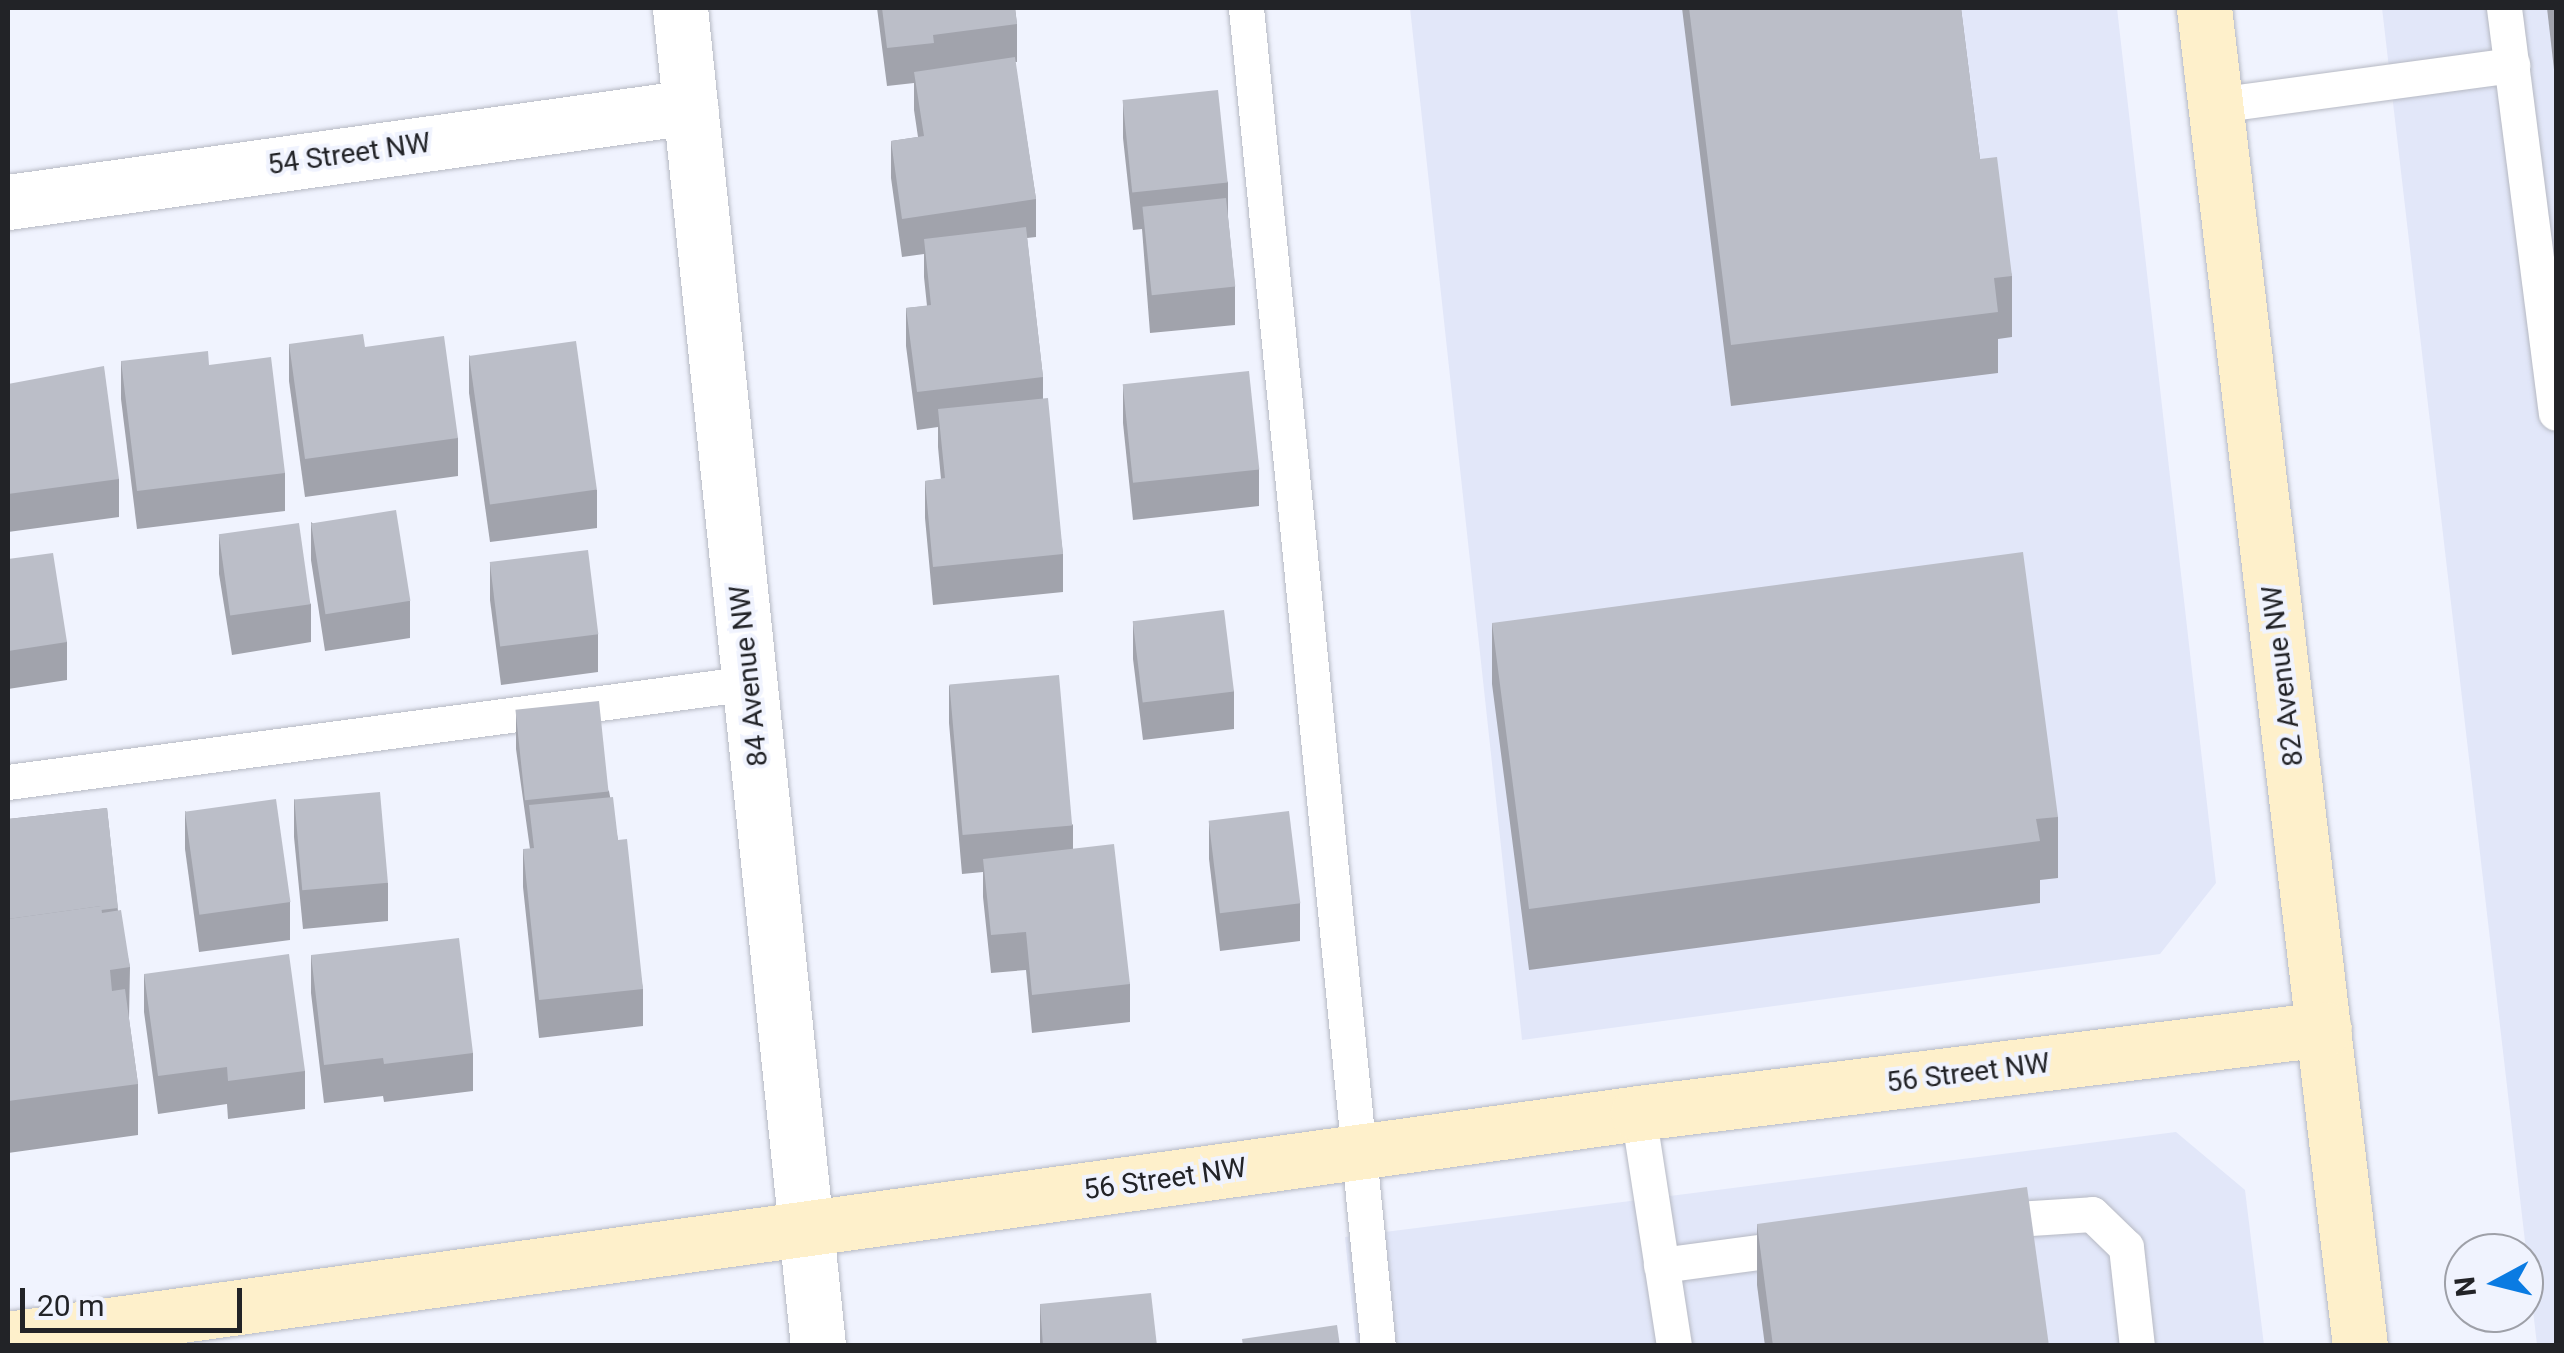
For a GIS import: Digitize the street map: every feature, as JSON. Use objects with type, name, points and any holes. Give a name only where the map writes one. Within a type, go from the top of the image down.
[{"type":"street","name":"84 Avenue NW","points":[[680,8],[818,1346]]},
{"type":"street","name":"82 Avenue NW","points":[[2204,8],[2360,1346]]},
{"type":"street","name":"54 Street NW","points":[[8,202],[690,107]]},
{"type":"street","name":"56 Street NW","points":[[8,1339],[1638,1113],[2324,1029]]},
{"type":"lane","points":[[1246,8],[1378,1346]]},
{"type":"lane","points":[[2504,8],[2556,414]]},
{"type":"lane","points":[[2216,104],[2512,65]]},
{"type":"lane","points":[[8,782],[750,683]]},
{"type":"lane","points":[[1638,1113],[1674,1346]]},
{"type":"lane","points":[[1958,1225],[2092,1214],[2126,1248],[2136,1346]]},
{"type":"lane","points":[[1661,1265],[1839,1241]]},
{"type":"shaded area","points":[[1410,8],[2117,8],[2216,883],[2160,954],[1522,1040]]},
{"type":"shaded area","points":[[2382,8],[2556,8],[2556,1345],[2537,1345],[2536,1333],[2544,1333],[2544,1233],[2524,1233]]},
{"type":"shaded area","points":[[2176,1132],[2245,1190],[2264,1345],[1356,1345],[1345,1237]]},
{"type":"building","points":[[882,8],[1015,8],[1017,24],[933,35],[934,43],[887,48]]},
{"type":"building","points":[[1689,8],[1961,8],[1980,159],[1997,157],[2012,276],[1994,278],[1998,312],[1731,345]]},
{"type":"building","points":[[1015,57],[1036,199],[902,219],[891,141],[924,136],[914,72]]},
{"type":"building","points":[[1218,90],[1228,182],[1132,193],[1123,100]]},
{"type":"building","points":[[1226,198],[1235,287],[1152,295],[1142,207]]},
{"type":"building","points":[[1026,227],[1043,377],[917,392],[906,308],[931,305],[924,239]]},
{"type":"building","points":[[363,334],[365,347],[444,336],[458,438],[305,459],[289,344]]},
{"type":"building","points":[[576,341],[597,490],[490,505],[469,356]]},
{"type":"building","points":[[208,351],[209,365],[271,357],[285,473],[137,491],[121,361]]},
{"type":"building","points":[[104,366],[119,479],[8,494],[8,384]]},
{"type":"building","points":[[1249,371],[1259,469],[1133,483],[1123,384]]},
{"type":"building","points":[[1048,398],[1063,554],[933,567],[925,481],[945,478],[938,409]]},
{"type":"building","points":[[396,510],[410,601],[325,614],[311,523]]},
{"type":"building","points":[[299,523],[310,604],[230,615],[219,534]]},
{"type":"building","points":[[588,550],[598,634],[500,646],[490,562]]},
{"type":"building","points":[[2023,552],[2058,817],[2036,819],[2040,841],[1529,909],[1492,623]]},
{"type":"building","points":[[53,553],[67,642],[8,651],[8,559]]},
{"type":"building","points":[[1224,610],[1234,691],[1143,703],[1133,621]]},
{"type":"building","points":[[1059,675],[1072,825],[963,835],[949,685]]},
{"type":"building","points":[[599,701],[609,792],[525,800],[515,710]]},
{"type":"building","points":[[380,792],[388,883],[302,890],[294,799]]},
{"type":"building","points":[[613,797],[618,840],[627,839],[643,989],[539,1000],[523,849],[534,848],[529,805]]},
{"type":"building","points":[[276,799],[290,902],[199,915],[185,812]]},
{"type":"building","points":[[107,808],[118,908],[101,910],[101,906],[8,919],[8,819]]},
{"type":"building","points":[[1289,811],[1300,903],[1220,913],[1209,821]]},
{"type":"building","points":[[1114,844],[1130,984],[1032,995],[1026,932],[991,935],[983,859]]},
{"type":"building","points":[[101,906],[102,913],[121,910],[130,967],[110,970],[112,991],[125,989],[138,1084],[8,1101],[8,919]]},
{"type":"building","points":[[459,938],[473,1053],[384,1064],[383,1058],[324,1065],[311,955]]},
{"type":"building","points":[[289,954],[305,1071],[228,1081],[227,1067],[158,1076],[144,974]]},
{"type":"building","points":[[2027,1187],[2049,1346],[1773,1346],[1757,1224]]},
{"type":"building","points":[[1151,1293],[1157,1346],[1043,1346],[1040,1304]]},
{"type":"building","points":[[1337,1325],[1340,1346],[1243,1346],[1242,1339]]}]
